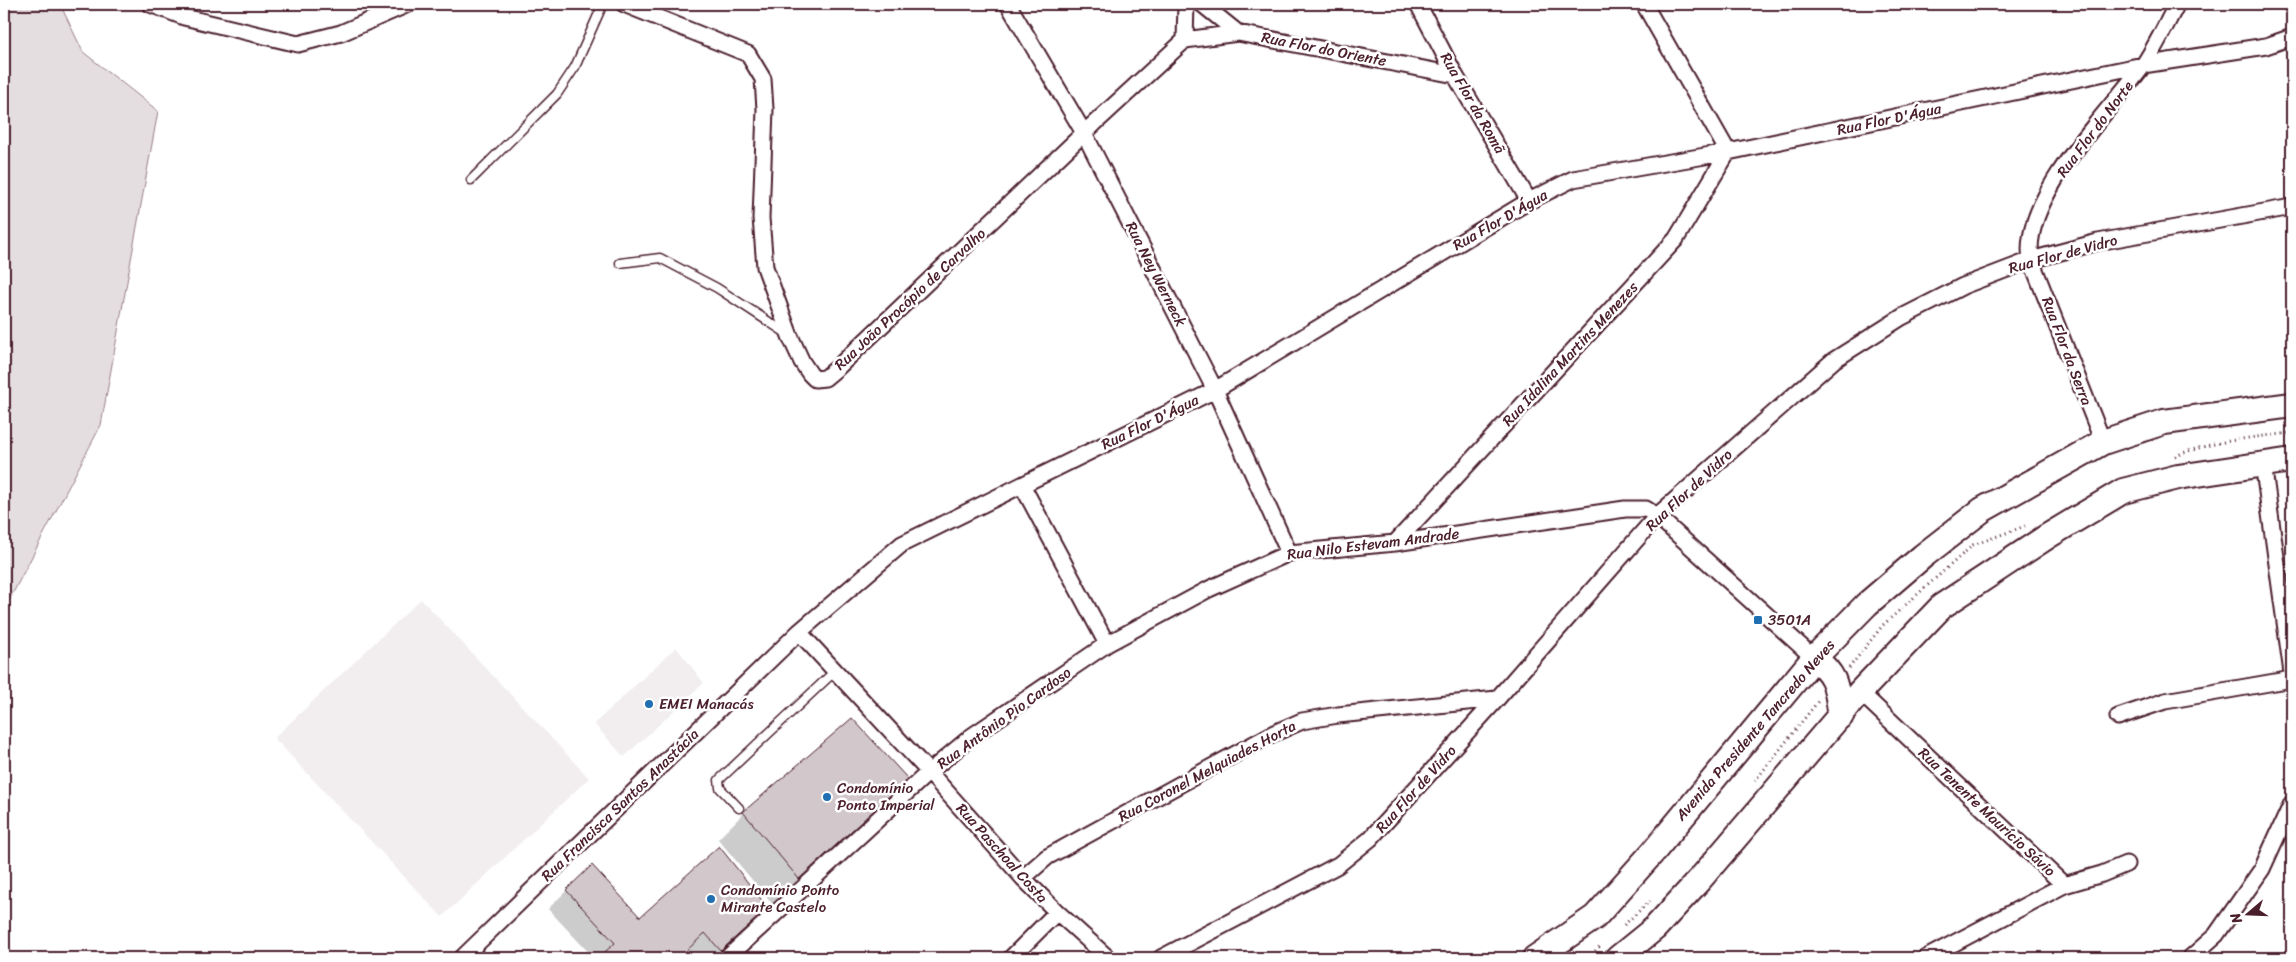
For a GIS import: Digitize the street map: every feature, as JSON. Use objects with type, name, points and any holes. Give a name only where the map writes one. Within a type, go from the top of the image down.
[{"type":"main road","name":"Avenida Presidente Tancredo Neves","points":[[1535,958],[1595,917],[1654,851],[1814,658],[1867,604],[1982,510],[2103,442],[2164,422],[2292,405]]},
{"type":"main road","points":[[1618,958],[1662,920],[1860,692],[1942,606],[2048,536],[2123,491],[2178,477],[2292,460]]},
{"type":"main road","points":[[1814,658],[1823,665],[1835,681],[1840,716]]},
{"type":"main road","points":[[1555,958],[1595,917]]},
{"type":"street","points":[[150,4],[184,17],[298,44],[341,33],[408,4]]},
{"type":"street","name":"Rua João Procópio de Carvalho","points":[[624,4],[748,54],[763,79],[765,109],[761,242],[765,267],[790,336],[810,374],[815,378],[825,378],[1084,133]]},
{"type":"street","name":"Rua Ney Werneck","points":[[1008,4],[1084,133],[1215,390],[1289,553]]},
{"type":"street","points":[[1185,40],[1186,4]]},
{"type":"street","name":"Rua Flor do Oriente","points":[[1202,4],[1238,32],[1455,75]]},
{"type":"street","name":"Rua Flor da Romã","points":[[1418,4],[1455,75],[1530,202]]},
{"type":"street","points":[[1644,4],[1728,152]]},
{"type":"street","name":"Rua Flor do Norte","points":[[2031,260],[2029,248],[2033,226],[2040,205],[2084,138],[2142,66],[2177,4]]},
{"type":"street","points":[[1084,133],[1185,40],[1238,32]]},
{"type":"street","name":"Rua Flor D'Água","points":[[799,632],[902,544],[1215,390],[1530,202],[1573,179],[1728,152],[2142,66],[2266,46],[2292,37]]},
{"type":"street","name":"Rua Idalina Martins Menezes","points":[[1395,543],[1676,239],[1728,152]]},
{"type":"street","name":"Rua Flor de Vidro","points":[[1161,958],[1338,865],[1370,839],[1497,699],[1657,516],[1834,360],[1902,317],[1963,286],[2031,260],[2098,242],[2292,207]]},
{"type":"street","name":"Rua Flor da Serra","points":[[2031,260],[2103,442]]},
{"type":"street","points":[[2263,463],[2292,673]]},
{"type":"street","points":[[1022,485],[1107,644]]},
{"type":"street","name":"Rua Nilo Estevam Andrade","points":[[1107,644],[1209,589],[1289,553],[1395,543],[1625,510],[1646,509],[1657,516]]},
{"type":"street","points":[[1657,516],[1814,658]]},
{"type":"street","name":"Rua Paschoal Costa","points":[[799,632],[929,772],[1023,878],[1056,912],[1108,958]]},
{"type":"street","name":"Rua Francisca Santos Anastácia","points":[[462,958],[799,632]]},
{"type":"street","name":"Rua Antônio Pio Cardoso","points":[[727,958],[929,772],[972,736],[1107,644]]},
{"type":"street","points":[[2118,717],[2165,701],[2292,679]]},
{"type":"street","name":"Rua Tenente Maurício Sávio","points":[[1860,692],[2064,885],[1929,957]]},
{"type":"street","name":"Rua Coronel Melquiades Horta","points":[[1023,878],[1047,857],[1272,734],[1302,721],[1338,715],[1497,699]]},
{"type":"street","points":[[2190,958],[2216,935],[2262,869],[2292,803]]},
{"type":"street","points":[[2064,885],[2102,874],[2126,864]]},
{"type":"street","points":[[1011,958],[1056,912]]},
{"type":"lane","points":[[470,180],[557,94],[575,67],[603,4]]},
{"type":"lane","points":[[620,263],[660,258],[718,288],[790,336]]},
{"type":"lane","points":[[739,808],[720,788],[718,780],[835,671]]},
{"type":"shaded area","points":[[4,4],[60,4],[83,52],[158,111],[101,425],[4,610]]},
{"type":"shaded area","points":[[421,599],[589,778],[442,917],[274,738]]},
{"type":"shaded area","name":"EMEI Manacás","points":[[676,647],[704,683],[624,757],[594,724]]},
{"type":"building","name":"Condomínio Ponto Imperial","points":[[852,718],[908,779],[799,879],[743,812]]},
{"type":"building","name":"Condomínio Ponto Mirante Castelo","points":[[719,846],[768,908],[721,951],[705,933],[679,958],[598,958],[615,943],[566,890],[592,865],[640,917]]},
{"type":"place","name":"3501A","points":[[1758,620]]},
{"type":"place","name":"EMEI Manacás","points":[[649,704]]},
{"type":"place","name":"Condomínio Ponto Imperial","points":[[827,797]]},
{"type":"place","name":"Condomínio Ponto Mirante Castelo","points":[[711,899]]}]
